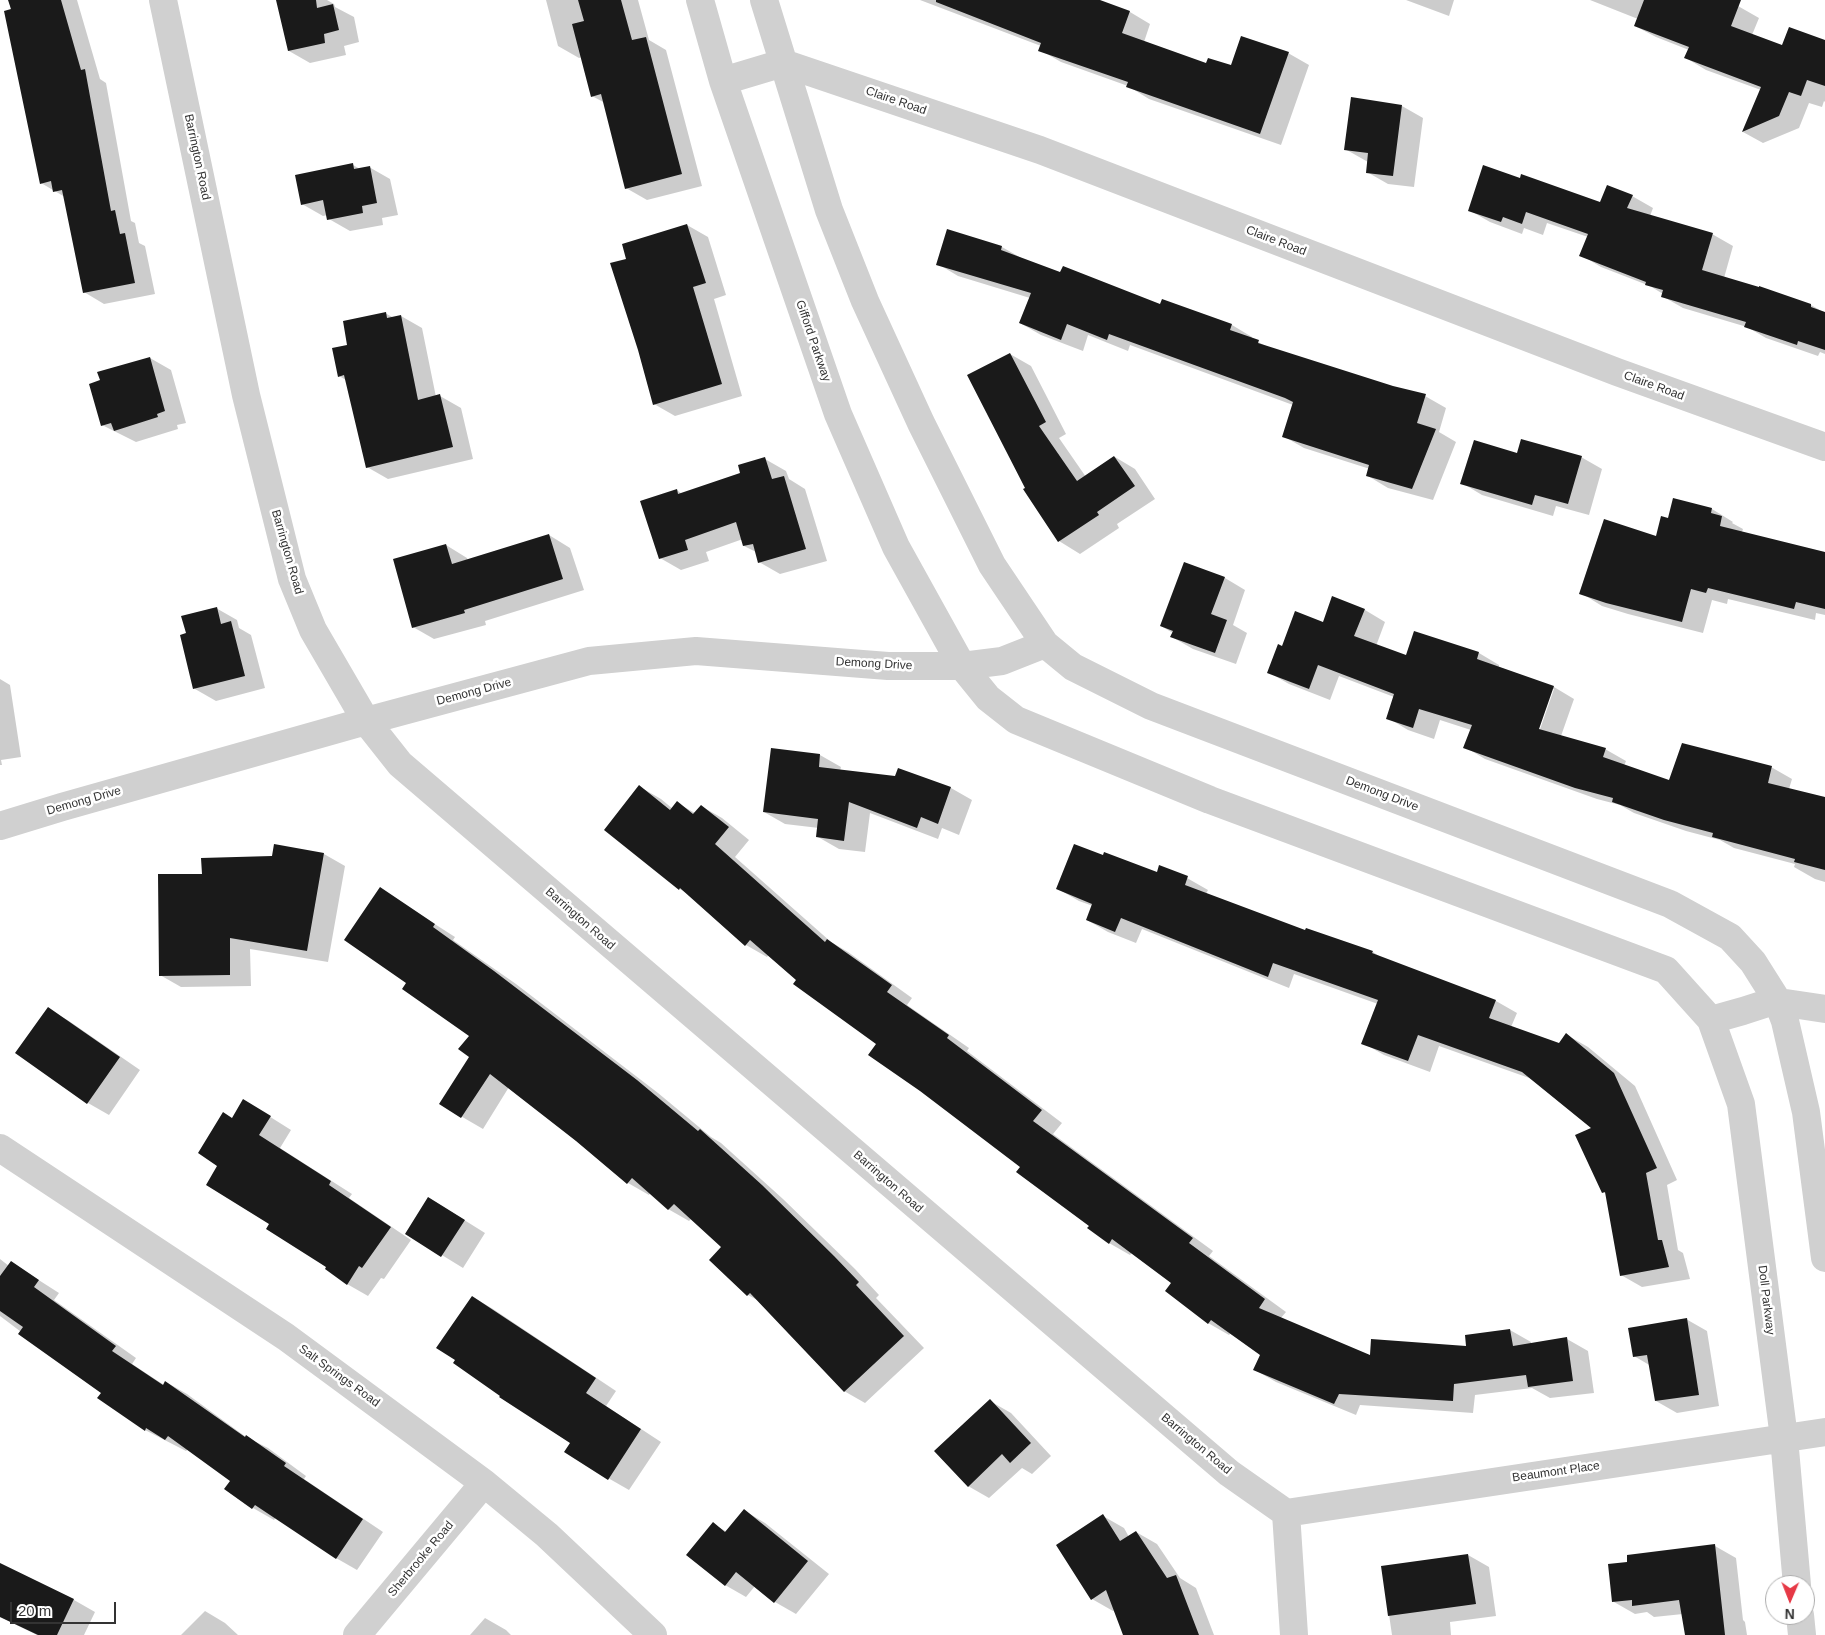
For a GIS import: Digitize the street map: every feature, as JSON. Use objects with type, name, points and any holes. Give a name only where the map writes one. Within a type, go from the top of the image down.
[{"type":"street","name":"Barrington Road","points":[[163,0],[246,395],[292,579],[313,630],[366,721],[400,764],[1230,1473],[1286,1513]]},
{"type":"street","name":"Gifford Parkway","points":[[700,0],[723,81],[838,414],[896,547],[962,666]]},
{"type":"street","points":[[764,0],[830,210],[865,301],[921,423],[992,565],[1045,644]]},
{"type":"street","points":[[723,81],[784,63]]},
{"type":"street","name":"Claire Road","points":[[784,63],[1040,150],[1617,372],[1825,447]]},
{"type":"street","name":"Demong Drive","points":[[0,826],[71,804],[366,721],[589,661],[696,651],[888,666],[962,666],[1002,661],[1045,644],[1073,667],[1151,706],[1670,904],[1730,937],[1753,962],[1777,1000]]},
{"type":"street","points":[[962,666],[988,698],[1016,720],[1210,800],[1666,970],[1711,1020],[1743,1012],[1777,1000],[1825,1009]]},
{"type":"street","points":[[1777,1000],[1785,1021],[1806,1112],[1825,1258]]},
{"type":"street","name":"Doll Parkway","points":[[1711,1020],[1741,1104],[1784,1438],[1796,1575]]},
{"type":"street","name":"Salt Springs Road","points":[[0,1148],[286,1337],[484,1483],[547,1535],[653,1635]]},
{"type":"street","name":"Beaumont Place","points":[[1286,1513],[1825,1432]]},
{"type":"street","name":"Sherbrooke Road","points":[[357,1635],[484,1483]]},
{"type":"street","points":[[1286,1513],[1294,1635]]},
{"type":"building","points":[[8,0],[61,0],[81,70],[85,69],[111,211],[115,210],[120,234],[125,233],[135,283],[83,293],[62,190],[53,192],[51,181],[40,184],[4,11],[11,9]]},
{"type":"building","points":[[276,0],[316,0],[317,8],[333,4],[339,30],[324,34],[325,43],[288,51]]},
{"type":"building","points":[[578,0],[621,0],[632,40],[646,37],[682,174],[625,189],[601,94],[591,97],[572,24],[584,21]]},
{"type":"building","points":[[936,0],[1100,0],[1130,11],[1122,33],[1206,63],[1208,58],[1231,65],[1241,36],[1289,52],[1260,134],[1126,87],[1128,82],[1038,51],[1041,43],[936,2]]},
{"type":"building","points":[[1644,0],[1741,0],[1731,26],[1782,45],[1789,27],[1825,40],[1825,86],[1807,80],[1801,96],[1789,92],[1779,116],[1742,132],[1761,87],[1684,58],[1689,47],[1634,26]]},
{"type":"building","points":[[1351,97],[1402,105],[1393,176],[1366,173],[1368,153],[1344,150]]},
{"type":"building","points":[[353,163],[354,169],[370,166],[377,203],[362,206],[363,213],[327,220],[323,200],[301,205],[295,175]]},
{"type":"building","points":[[1483,165],[1520,178],[1521,174],[1600,202],[1607,185],[1633,195],[1627,208],[1713,233],[1702,270],[1759,286],[1811,304],[1811,307],[1825,312],[1825,350],[1798,341],[1797,345],[1744,327],[1746,322],[1661,297],[1663,290],[1645,285],[1646,282],[1579,256],[1588,234],[1526,212],[1522,224],[1503,217],[1501,222],[1468,211]]},
{"type":"building","points":[[687,224],[706,283],[693,287],[722,384],[653,405],[638,350],[610,263],[626,259],[622,244]]},
{"type":"building","points":[[947,229],[1002,246],[1001,250],[1060,272],[1063,266],[1160,304],[1162,299],[1232,324],[1230,330],[1259,340],[1258,343],[1393,386],[1426,394],[1417,423],[1436,429],[1412,489],[1366,476],[1369,465],[1282,437],[1293,402],[1285,398],[1109,334],[1107,340],[1067,324],[1061,340],[1019,323],[1031,293],[936,265]]},
{"type":"building","points":[[386,312],[387,318],[401,315],[418,400],[440,394],[453,447],[366,468],[344,375],[338,377],[332,348],[347,345],[343,321]]},
{"type":"building","points":[[1010,353],[1046,422],[1039,426],[1077,481],[1114,456],[1135,486],[1097,512],[1099,515],[1058,542],[1023,489],[1025,488],[967,375]]},
{"type":"building","points":[[150,357],[165,411],[157,414],[158,417],[114,431],[111,423],[101,426],[89,384],[100,380],[97,372]]},
{"type":"building","points":[[1521,439],[1582,456],[1568,504],[1535,495],[1532,505],[1460,484],[1474,440],[1517,453]]},
{"type":"building","points":[[765,457],[772,479],[784,476],[806,549],[758,563],[753,544],[743,546],[736,522],[685,540],[688,550],[659,559],[640,501],[677,489],[678,494],[740,473],[738,465]]},
{"type":"building","points":[[1673,498],[1712,508],[1711,513],[1722,516],[1720,526],[1825,552],[1825,609],[1796,602],[1794,609],[1708,588],[1706,593],[1691,589],[1682,622],[1606,603],[1579,594],[1604,519],[1656,536],[1661,516],[1668,518]]},
{"type":"building","points":[[549,534],[563,579],[464,610],[465,613],[412,628],[393,559],[446,544],[452,564]]},
{"type":"building","points":[[1184,562],[1225,577],[1211,614],[1227,620],[1215,653],[1170,637],[1173,631],[1160,626]]},
{"type":"building","points":[[1332,596],[1365,609],[1354,636],[1406,655],[1414,631],[1479,652],[1477,659],[1554,686],[1539,729],[1606,748],[1603,757],[1669,780],[1682,743],[1772,766],[1768,783],[1825,797],[1825,870],[1794,862],[1795,859],[1712,837],[1713,833],[1664,820],[1612,802],[1613,798],[1575,788],[1463,748],[1472,725],[1419,709],[1413,728],[1386,719],[1394,694],[1318,665],[1309,689],[1267,673],[1278,644],[1282,646],[1295,611],[1323,622]]},
{"type":"building","points":[[217,607],[221,624],[231,621],[245,676],[193,689],[180,635],[186,633],[181,616]]},
{"type":"building","points":[[771,748],[820,754],[819,767],[895,776],[898,768],[951,787],[938,824],[921,817],[917,828],[849,802],[844,841],[816,837],[818,819],[763,812]]},
{"type":"building","points":[[639,785],[670,810],[677,801],[693,814],[701,805],[729,827],[715,844],[825,942],[827,939],[892,985],[887,992],[949,1035],[947,1038],[1042,1110],[1033,1121],[1193,1238],[1189,1243],[1265,1299],[1259,1308],[1370,1355],[1371,1339],[1466,1346],[1465,1335],[1510,1329],[1513,1346],[1567,1337],[1573,1381],[1528,1387],[1526,1375],[1454,1384],[1453,1401],[1339,1394],[1334,1404],[1253,1370],[1260,1355],[1211,1320],[1208,1324],[1165,1291],[1171,1283],[1112,1239],[1109,1244],[1087,1228],[1089,1226],[1016,1172],[1020,1167],[920,1091],[868,1055],[876,1044],[793,984],[796,980],[750,940],[745,946],[680,888],[679,890],[604,830]]},
{"type":"building","points":[[274,844],[324,853],[307,951],[230,938],[230,975],[159,976],[158,874],[202,874],[201,858],[272,856]]},
{"type":"building","points":[[1074,844],[1103,855],[1104,852],[1157,872],[1159,865],[1188,876],[1185,885],[1305,930],[1306,928],[1373,951],[1372,953],[1496,1000],[1489,1018],[1559,1043],[1566,1033],[1614,1073],[1657,1168],[1646,1173],[1658,1240],[1662,1240],[1669,1267],[1620,1276],[1605,1192],[1602,1193],[1575,1135],[1591,1128],[1522,1072],[1418,1035],[1408,1061],[1361,1044],[1378,1000],[1273,963],[1268,977],[1121,918],[1115,932],[1086,920],[1092,904],[1056,889]]},
{"type":"building","points":[[380,887],[435,924],[433,927],[637,1080],[698,1131],[700,1129],[762,1185],[834,1256],[859,1282],[856,1285],[904,1336],[844,1392],[750,1293],[747,1296],[709,1260],[721,1247],[674,1204],[668,1210],[632,1178],[627,1184],[576,1141],[490,1074],[461,1118],[439,1104],[469,1057],[458,1049],[469,1036],[402,989],[406,983],[344,940]]},
{"type":"building","points":[[48,1007],[120,1057],[87,1104],[15,1053]]},
{"type":"building","points":[[243,1099],[271,1116],[259,1135],[331,1181],[329,1185],[391,1227],[362,1268],[359,1266],[347,1285],[325,1269],[326,1267],[266,1229],[269,1224],[206,1185],[217,1166],[198,1153],[223,1112],[232,1118]]},
{"type":"building","points":[[428,1197],[465,1220],[441,1257],[405,1234]]},
{"type":"building","points":[[11,1261],[39,1280],[34,1287],[116,1346],[112,1351],[163,1385],[165,1381],[245,1437],[246,1435],[286,1463],[284,1466],[363,1519],[336,1559],[255,1505],[252,1509],[224,1489],[230,1481],[168,1436],[165,1440],[146,1428],[145,1431],[97,1398],[101,1393],[18,1334],[23,1327],[0,1311],[0,1276]]},
{"type":"building","points":[[472,1296],[596,1378],[586,1393],[641,1429],[608,1480],[564,1452],[570,1443],[499,1397],[453,1363],[455,1360],[436,1348]]},
{"type":"building","points":[[1687,1318],[1699,1395],[1655,1401],[1647,1355],[1633,1357],[1628,1328]]},
{"type":"building","points":[[990,1399],[1031,1443],[1010,1463],[1002,1454],[968,1487],[934,1451]]},
{"type":"building","points":[[744,1509],[808,1561],[774,1603],[736,1572],[725,1586],[686,1555],[713,1522],[725,1532]]},
{"type":"building","points":[[1103,1514],[1120,1541],[1136,1531],[1167,1578],[1176,1575],[1199,1635],[1123,1635],[1106,1590],[1091,1600],[1056,1545]]},
{"type":"building","points":[[1715,1544],[1725,1635],[1685,1635],[1679,1600],[1632,1606],[1632,1600],[1612,1602],[1608,1564],[1627,1562],[1627,1555]]},
{"type":"building","points":[[1468,1554],[1476,1604],[1388,1616],[1381,1566]]},
{"type":"building","points":[[0,1563],[74,1599],[57,1635],[38,1635],[0,1617]]}]
